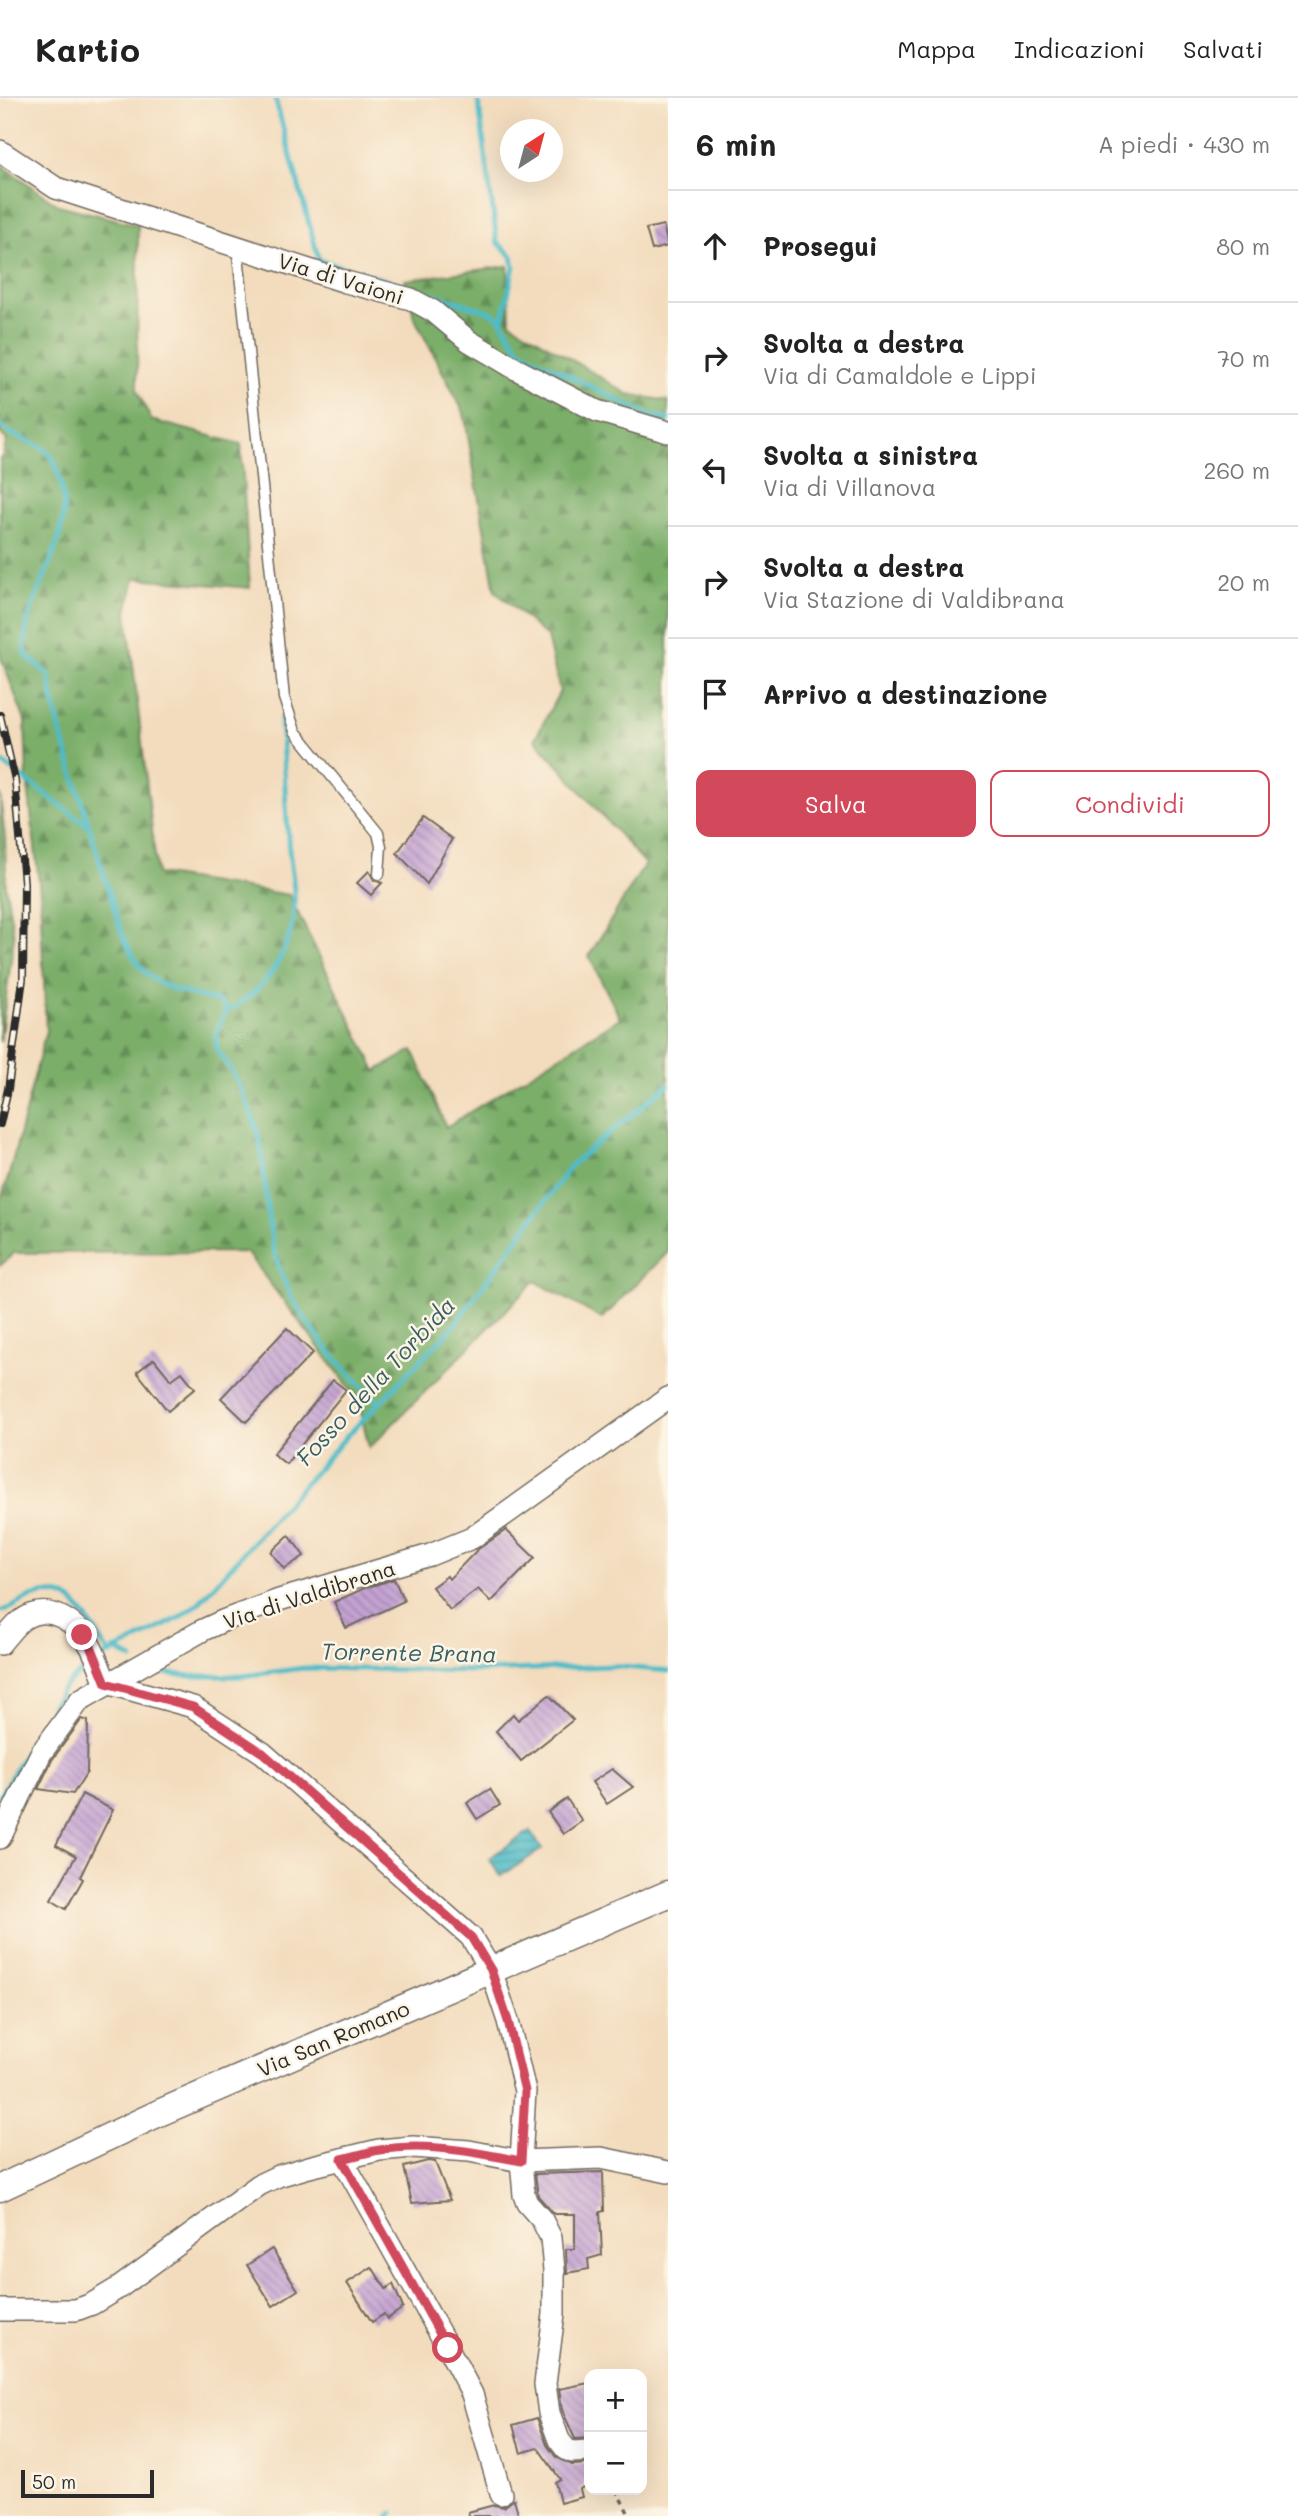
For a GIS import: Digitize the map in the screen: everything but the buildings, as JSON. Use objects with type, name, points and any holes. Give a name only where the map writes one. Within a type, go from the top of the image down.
[{"type":"street","name":"Via di Vaioni","points":[[0,151],[56,188],[346,282],[411,299],[433,311],[469,341],[597,411],[668,432]]},
{"type":"street","name":"Via di Valdibrana","points":[[0,1838],[41,1753],[80,1700],[106,1683],[225,1620],[430,1555],[472,1538],[668,1398]]},
{"type":"street","points":[[0,1644],[20,1621],[29,1615],[51,1612],[61,1616],[91,1646],[106,1683],[193,1707],[263,1753],[471,1937],[491,1970],[508,2021],[525,2091],[521,2161],[527,2203],[547,2227],[553,2250],[554,2314],[545,2384],[549,2413],[559,2440],[566,2449],[572,2452],[584,2451]]},
{"type":"street","name":"Via San Romano","points":[[0,2188],[159,2113],[668,1894]]},
{"type":"street","points":[[0,2310],[76,2310],[92,2304],[120,2287],[259,2185],[278,2176],[379,2150],[414,2147],[469,2151],[521,2161],[601,2158],[668,2172]]},
{"type":"street","points":[[342,2159],[472,2394],[501,2494]]},
{"type":"lane","points":[[237,245],[284,698],[295,731],[378,833],[381,846],[379,874]]},
{"type":"path","points":[[619,2495],[630,2516]]},
{"type":"green space","points":[[0,164],[58,205],[138,225],[137,390],[151,420],[241,444],[250,588],[135,578],[127,612],[157,874],[289,895],[376,1071],[413,1050],[446,1127],[620,1018],[589,956],[645,864],[535,739],[560,691],[547,637],[495,591],[464,413],[414,317],[405,280],[508,266],[510,322],[628,394],[668,401],[668,1252],[602,1319],[535,1281],[369,1448],[358,1399],[246,1252],[14,1253],[0,1266],[0,1201],[46,1031],[40,892],[27,777],[25,721],[0,655],[0,458],[7,440],[0,433]]},
{"type":"green space","points":[[0,794],[5,838],[6,888],[14,937],[0,1042]]},
{"type":"water","points":[[530,1831],[542,1849],[501,1876],[489,1858]]},
{"type":"waterway","points":[[275,98],[319,260],[491,312],[499,318],[519,348],[538,360],[642,412],[668,420]]},
{"type":"waterway","points":[[478,98],[497,242],[512,256],[514,266],[502,323]]},
{"type":"waterway","points":[[0,425],[50,455],[60,480],[64,504],[61,527],[30,614],[26,656],[48,674],[60,730],[121,931],[139,965],[159,983],[222,1003],[225,1012],[216,1034],[217,1051],[238,1083],[259,1137],[271,1237],[281,1272],[290,1293],[315,1333],[379,1403]]},
{"type":"waterway","points":[[225,1012],[241,1003],[267,978],[278,963],[291,929],[294,892],[281,719]]},
{"type":"waterway","points":[[0,761],[87,825]]},
{"type":"waterway","name":"Fosso della Torbida","points":[[103,1657],[177,1619],[198,1604],[345,1438],[453,1327],[572,1164],[668,1085]]},
{"type":"waterway","points":[[0,1611],[12,1608],[29,1598],[58,1594],[78,1607],[109,1653]]},
{"type":"waterway","name":"Torrente Brana","points":[[115,1649],[132,1659]]},
{"type":"waterway","name":"Torrente Brana","points":[[0,1796],[62,1690],[92,1664]]},
{"type":"waterway","name":"Torrente Brana","points":[[151,1669],[190,1676],[242,1676],[304,1668],[482,1671],[612,1666],[668,1671]]},
{"type":"waterway","points":[[389,2516],[393,2513]]},
{"type":"railway","points":[[0,715],[15,780],[24,883],[23,979],[8,1089],[0,1124]]},
{"type":"route","points":[[82,1635],[91,1646],[106,1683],[193,1707],[263,1753],[471,1937],[491,1970],[508,2021],[525,2091],[521,2161],[469,2151],[414,2147],[379,2150],[342,2159],[448,2348]]}]
